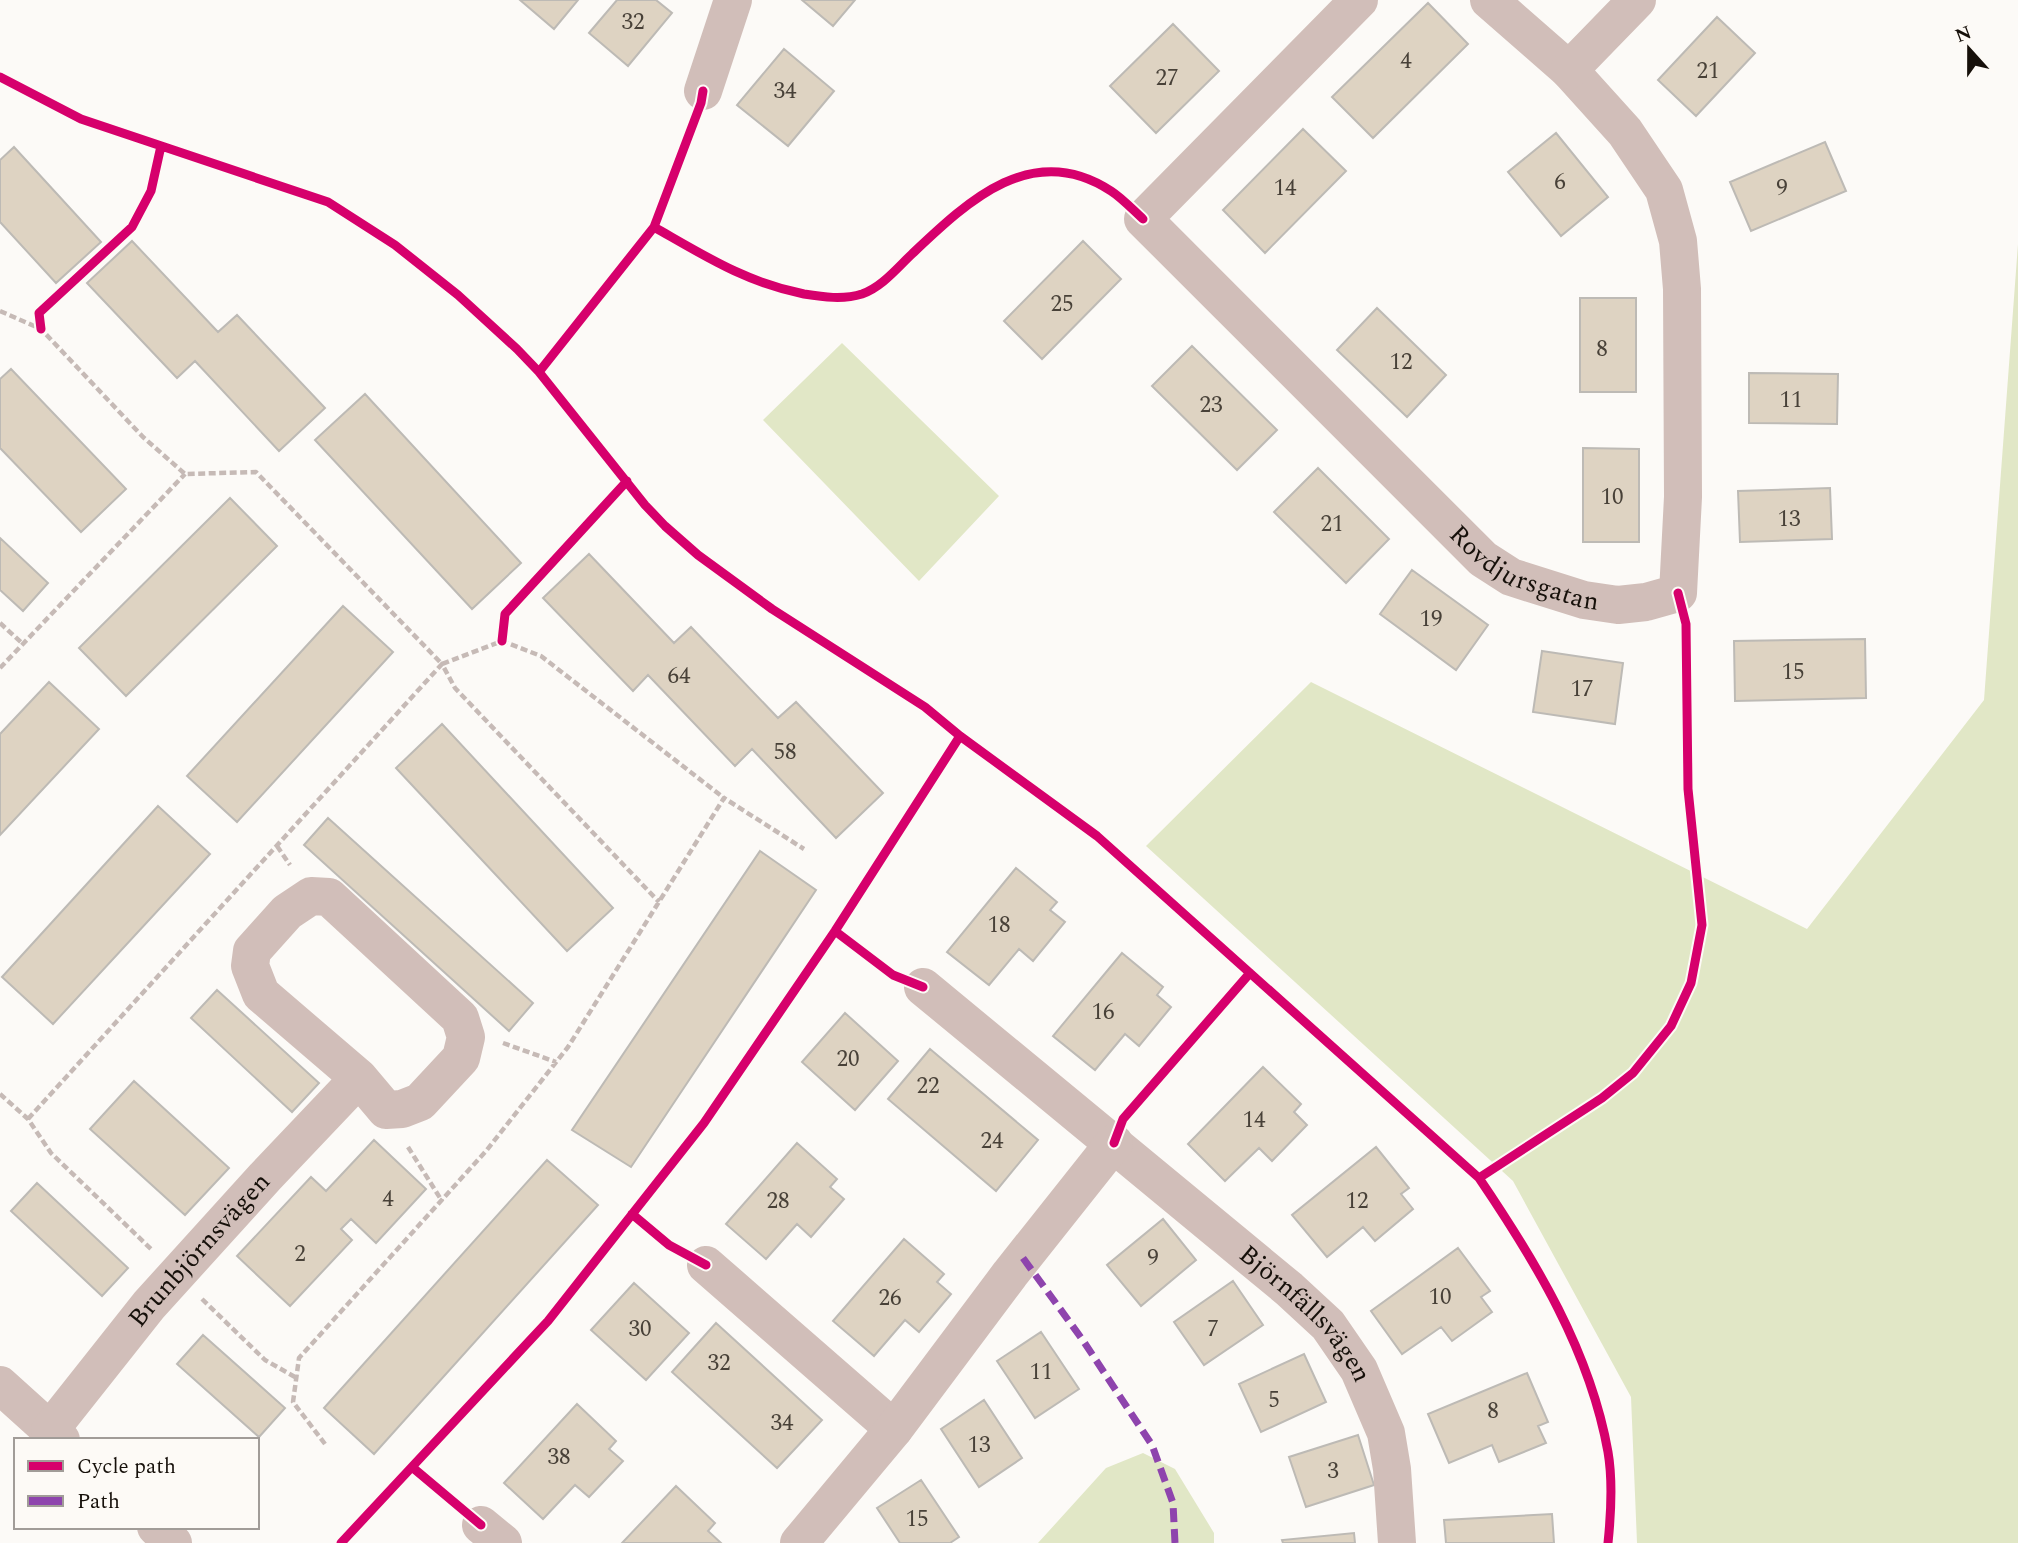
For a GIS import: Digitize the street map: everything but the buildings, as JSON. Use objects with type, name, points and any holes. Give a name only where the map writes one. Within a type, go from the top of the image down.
[{"type":"street","points":[[703,91],[733,0]]},
{"type":"street","name":"Rovdjursgatan","points":[[1359,0],[1143,219],[1483,559],[1511,577],[1584,600],[1618,605],[1646,602],[1678,593],[1684,497],[1682,289],[1678,241],[1664,190],[1625,132],[1569,70],[1489,0]]},
{"type":"street","points":[[1569,70],[1637,0]]},
{"type":"street","points":[[311,896],[329,897],[460,1018],[463,1028],[466,1037],[461,1058],[420,1102],[402,1109],[386,1110],[359,1078],[261,994],[250,966],[252,951],[287,912],[311,896]]},
{"type":"street","name":"Björnfällsvägen","points":[[923,987],[1289,1289],[1328,1325],[1359,1370],[1386,1433],[1394,1482],[1397,1543]]},
{"type":"street","name":"Brunbjörnsvägen","points":[[56,1435],[149,1305],[359,1078]]},
{"type":"street","points":[[799,1543],[894,1429],[1016,1266],[1114,1143]]},
{"type":"street","points":[[706,1265],[894,1429]]},
{"type":"street","points":[[0,1385],[56,1435]]},
{"type":"street","points":[[158,1529],[173,1543]]},
{"type":"path","points":[[0,311],[41,325],[143,437],[185,474],[257,472],[442,664],[455,688],[659,902]]},
{"type":"path","points":[[0,668],[185,474]]},
{"type":"path","points":[[0,623],[23,644]]},
{"type":"path","points":[[502,641],[504,628]]},
{"type":"path","points":[[28,1119],[442,664],[502,641],[541,656],[724,798],[816,857]]},
{"type":"path","points":[[335,1453],[293,1402],[299,1358],[486,1151],[568,1047],[724,798]]},
{"type":"path","points":[[463,1028],[556,1062]]},
{"type":"path","points":[[0,1094],[28,1119],[51,1153],[265,1360],[295,1377]]},
{"type":"path","points":[[386,1110],[442,1200]]},
{"type":"green space","points":[[2018,244],[2018,1543],[1637,1543],[1631,1397],[1513,1181],[1146,846],[1311,682],[1807,929],[1984,700]]},
{"type":"green space","points":[[842,343],[999,496],[919,581],[763,420]]},
{"type":"green space","points":[[1143,1453],[1175,1469],[1214,1533],[1214,1543],[1038,1543],[1106,1468]]},
{"type":"marked path","points":[[1023,1258],[1082,1339],[1152,1445],[1173,1503],[1175,1543]]},
{"type":"cycle path","points":[[0,77],[81,119],[328,202],[395,245],[458,295],[517,349],[539,372],[645,505],[698,555],[772,609],[925,707],[960,736],[1097,836],[1479,1178],[1540,1275],[1588,1378],[1600,1415],[1610,1463],[1608,1543]]},
{"type":"cycle path","points":[[539,372],[654,227],[701,103],[703,91]]},
{"type":"cycle path","points":[[41,329],[39,313],[132,227],[151,191],[161,146]]},
{"type":"cycle path","points":[[654,227],[726,267],[763,283],[804,294],[840,297],[855,296],[876,287],[955,215],[1002,184],[1028,174],[1054,172],[1082,177],[1111,191],[1143,219]]},
{"type":"cycle path","points":[[502,641],[505,614],[627,481]]},
{"type":"cycle path","points":[[1479,1178],[1602,1098],[1633,1073],[1671,1026],[1691,983],[1702,925],[1688,789],[1686,624],[1678,593]]},
{"type":"cycle path","points":[[341,1543],[548,1321],[704,1123],[835,931],[960,736]]},
{"type":"cycle path","points":[[835,931],[893,975],[923,987]]},
{"type":"cycle path","points":[[1114,1143],[1123,1119],[1250,973]]},
{"type":"cycle path","points":[[632,1214],[669,1245],[706,1265]]},
{"type":"cycle path","points":[[412,1467],[481,1525]]}]
